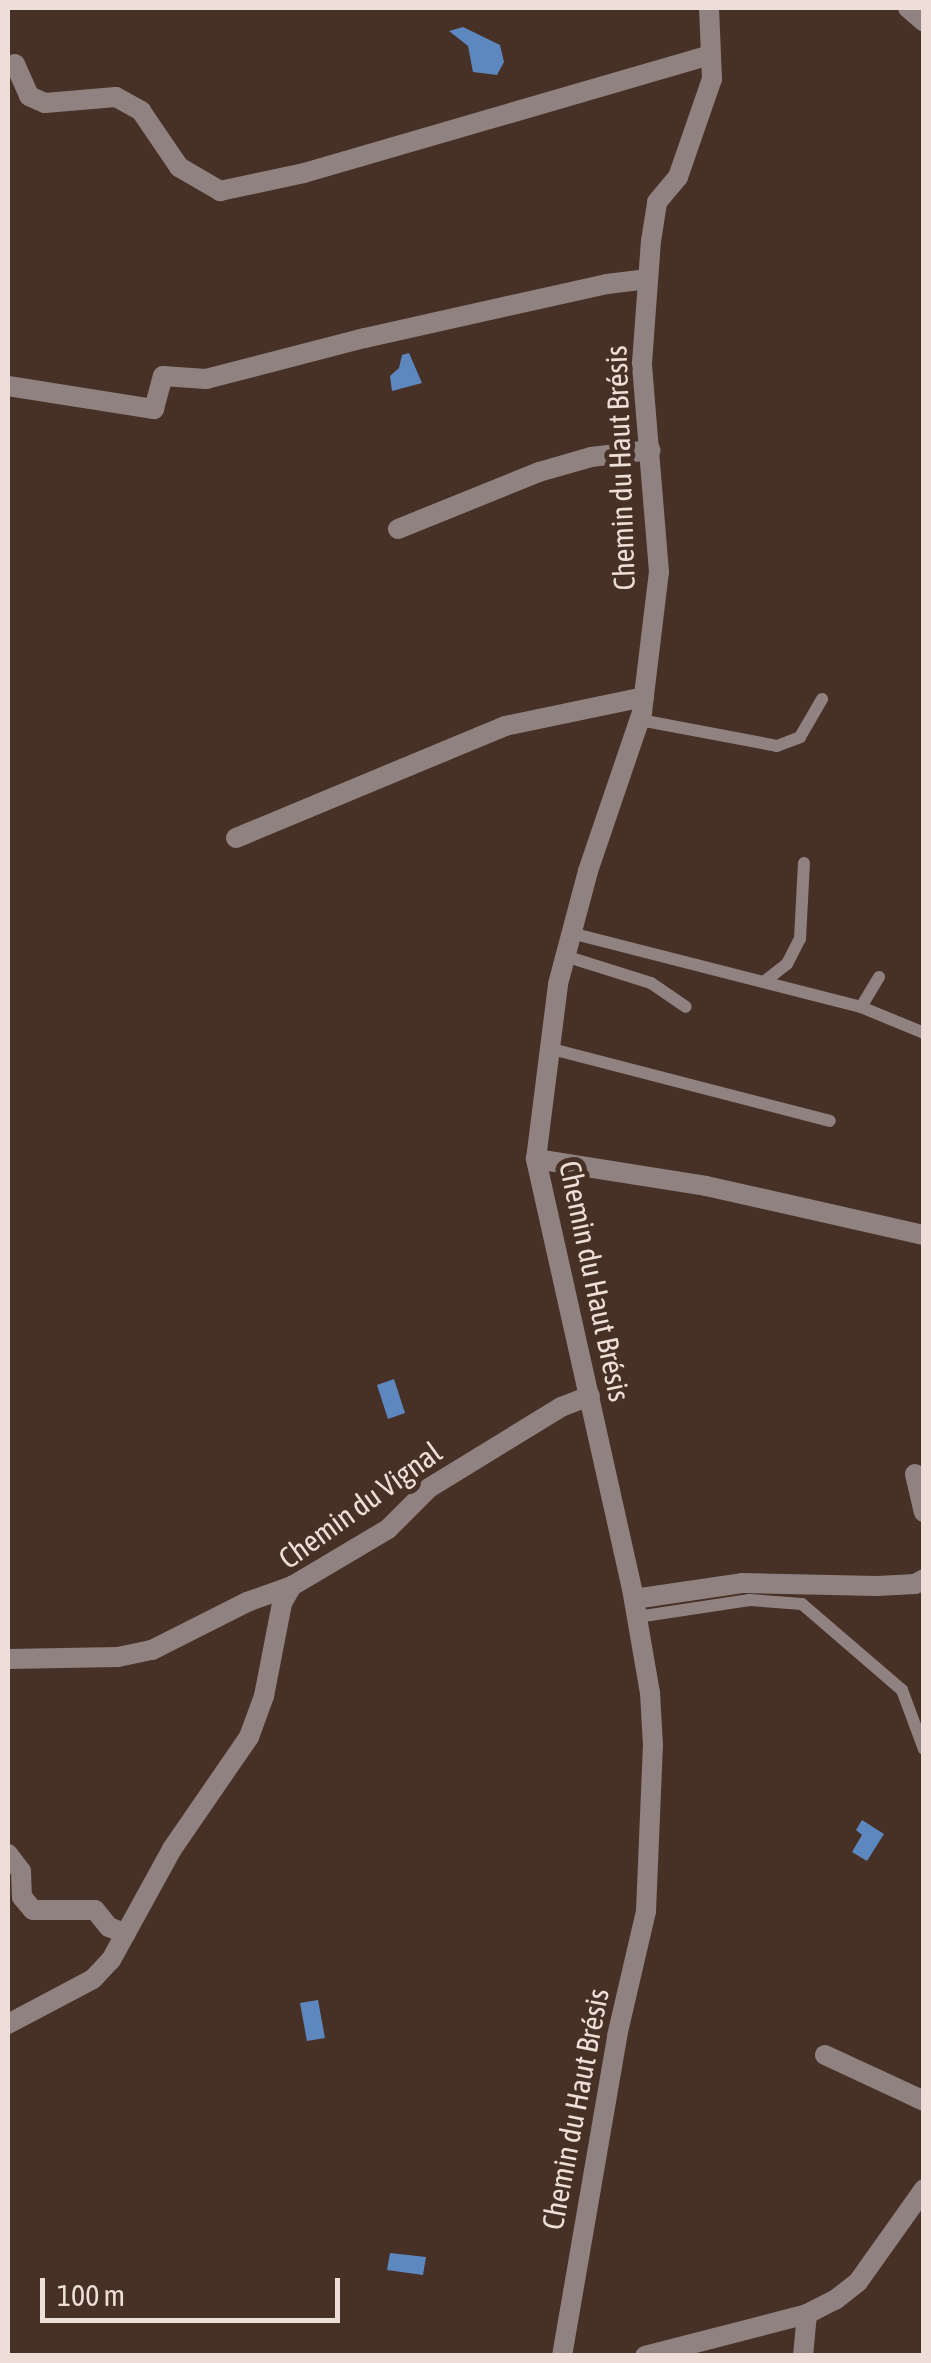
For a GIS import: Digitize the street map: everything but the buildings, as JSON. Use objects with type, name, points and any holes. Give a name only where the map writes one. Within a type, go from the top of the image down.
[{"type":"street","name":"Chemin du Haut Brésis","points":[[562,2356],[616,2036],[646,1911],[653,1746],[636,1608],[536,1159],[548,1048],[565,956],[644,697],[659,572],[642,363],[648,280],[657,202],[678,177],[712,79],[708,8]]},
{"type":"street","points":[[908,8],[924,22]]},
{"type":"street","points":[[15,64],[29,96],[45,104],[116,97],[142,111],[179,167],[220,191],[304,172],[710,55]]},
{"type":"street","points":[[8,386],[154,409],[163,376],[206,380],[366,338],[607,284],[648,280]]},
{"type":"street","points":[[398,529],[539,472],[590,457],[651,450]]},
{"type":"street","points":[[236,838],[505,726],[644,697]]},
{"type":"street","points":[[536,1159],[706,1186],[924,1235]]},
{"type":"street","name":"Chemin du Vignal","points":[[8,2024],[93,1979],[126,1934],[172,1849],[249,1737],[264,1696],[282,1604],[292,1586],[388,1530],[430,1488],[561,1407],[590,1396]]},
{"type":"street","points":[[915,1474],[924,1512]]},
{"type":"street","points":[[636,1608],[742,1583],[877,1586],[916,1584],[924,1579]]},
{"type":"street","points":[[8,1659],[118,1658],[152,1650],[246,1602],[292,1586]]},
{"type":"street","points":[[8,1854],[21,1871],[22,1898],[33,1910],[95,1910],[109,1927],[126,1934]]},
{"type":"street","points":[[825,2055],[924,2101]]},
{"type":"street","points":[[644,2356],[808,2314],[858,2282],[924,2189]]},
{"type":"street","points":[[803,2356],[808,2314]]},
{"type":"lane","points":[[640,720],[776,746],[800,738],[822,700]]},
{"type":"lane","points":[[764,981],[787,964],[800,940],[804,863]]},
{"type":"lane","points":[[572,933],[860,1007],[924,1033]]},
{"type":"lane","points":[[565,956],[651,983],[686,1006]]},
{"type":"lane","points":[[860,1007],[879,977]]},
{"type":"lane","points":[[548,1048],[830,1121]]},
{"type":"lane","points":[[636,1608],[750,1600],[802,1604],[902,1690],[924,1749]]},
{"type":"water","points":[[463,27],[500,45],[504,62],[497,75],[473,72],[468,46],[449,31]]},
{"type":"water","points":[[409,353],[422,383],[392,391],[390,376],[399,368],[402,355]]},
{"type":"water","points":[[394,1379],[405,1413],[388,1419],[377,1385]]},
{"type":"water","points":[[862,1820],[884,1834],[867,1861],[852,1852],[862,1835],[856,1830]]},
{"type":"water","points":[[318,2000],[325,2038],[307,2041],[300,2003]]},
{"type":"water","points":[[390,2253],[426,2257],[423,2275],[387,2270]]}]
